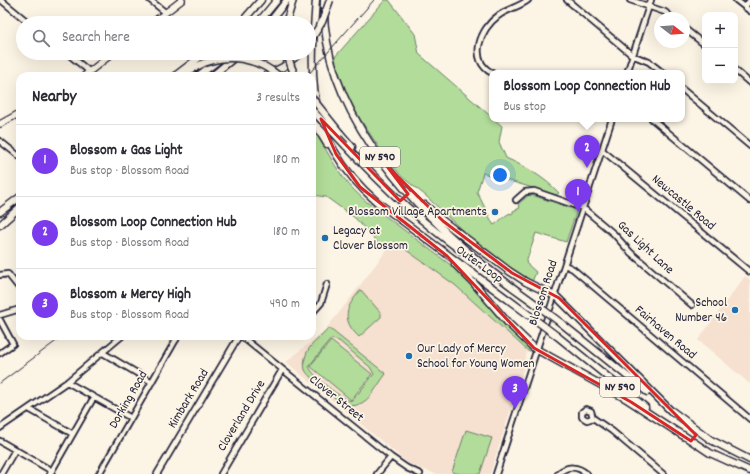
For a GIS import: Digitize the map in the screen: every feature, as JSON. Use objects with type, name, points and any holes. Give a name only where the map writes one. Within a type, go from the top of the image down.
[{"type":"highway","points":[[247,16],[261,0]]},
{"type":"highway","points":[[264,16],[277,0]]},
{"type":"highway","points":[[274,16],[287,0]]},
{"type":"highway","points":[[288,16],[293,0]]},
{"type":"highway","name":"Outer Loop","points":[[315,16],[316,0]]},
{"type":"highway","name":"Outer Loop","points":[[324,0],[326,39],[337,79],[360,126],[386,165],[409,193],[437,223],[476,258],[561,323],[674,413]]},
{"type":"highway","points":[[316,32],[322,22],[330,0]]},
{"type":"highway","points":[[180,72],[196,60]]},
{"type":"highway","points":[[187,72],[204,62],[213,60]]},
{"type":"highway","points":[[203,72],[219,60]]},
{"type":"highway","points":[[217,72],[231,60]]},
{"type":"highway","points":[[246,60],[266,66],[274,72]]},
{"type":"highway","points":[[289,60],[293,72]]},
{"type":"highway","points":[[272,72],[291,60]]},
{"type":"highway","name":"Outer Loop","points":[[313,60],[313,72]]},
{"type":"highway","points":[[316,103],[384,185]]},
{"type":"highway","name":"Outer Loop","points":[[316,103],[321,122],[339,159],[348,173],[364,191],[557,336],[685,437],[715,456],[750,471]]},
{"type":"highway","points":[[316,114],[407,208],[431,228],[499,277]]},
{"type":"highway","points":[[316,126],[334,155],[348,173]]},
{"type":"highway","points":[[386,165],[426,206],[449,226],[512,273],[555,296],[674,413]]},
{"type":"highway","points":[[0,208],[16,198]]},
{"type":"highway","points":[[0,212],[16,199]]},
{"type":"highway","points":[[0,224],[16,210]]},
{"type":"highway","points":[[433,244],[465,274],[508,322],[537,350],[625,398],[685,437]]},
{"type":"highway","name":"NY 590","points":[[674,413],[711,440],[750,460]]},
{"type":"main road","points":[[160,16],[182,0]]},
{"type":"main road","points":[[90,72],[105,60]]},
{"type":"main road","points":[[0,124],[16,115]]},
{"type":"street","points":[[1,0],[20,16]]},
{"type":"street","points":[[150,0],[165,12]]},
{"type":"street","points":[[489,71],[484,68],[479,58],[478,47],[482,37],[496,17],[528,0]]},
{"type":"street","points":[[567,0],[632,56],[649,62],[659,70]]},
{"type":"street","points":[[630,0],[665,12]]},
{"type":"street","points":[[628,70],[651,0]]},
{"type":"street","points":[[736,0],[750,11]]},
{"type":"street","points":[[745,7],[750,0]]},
{"type":"street","points":[[690,33],[702,43]]},
{"type":"street","points":[[75,60],[90,72]]},
{"type":"street","points":[[738,73],[750,83]]},
{"type":"street","points":[[685,92],[750,146]]},
{"type":"street","name":"Blossom Road","points":[[496,474],[611,122]]},
{"type":"street","points":[[656,122],[750,201]]},
{"type":"street","points":[[0,141],[16,154]]},
{"type":"street","name":"Newcastle Road","points":[[602,150],[750,272]]},
{"type":"street","points":[[516,200],[525,192],[534,191],[583,208]]},
{"type":"street","name":"Gas Light Lane","points":[[583,208],[614,234],[630,252],[692,305]]},
{"type":"street","name":"Fairhaven Road","points":[[565,265],[573,269],[750,419]]},
{"type":"street","points":[[0,275],[8,274],[16,284]]},
{"type":"street","points":[[316,309],[321,303],[327,284]]},
{"type":"street","points":[[0,315],[16,310]]},
{"type":"street","points":[[0,320],[13,344],[0,353]]},
{"type":"street","points":[[0,428],[67,382],[118,340]]},
{"type":"street","name":"Dorking Road","points":[[99,474],[176,340]]},
{"type":"street","name":"Kimbark Road","points":[[157,474],[238,340]]},
{"type":"street","name":"Clover Street","points":[[245,340],[391,457],[407,468],[420,474]]},
{"type":"street","points":[[103,353],[152,382]]},
{"type":"street","name":"Cloverland Drive","points":[[221,474],[282,370]]},
{"type":"street","points":[[67,382],[131,418]]},
{"type":"street","points":[[0,441],[51,473],[94,397]]},
{"type":"street","points":[[29,409],[73,434]]},
{"type":"street","points":[[593,418],[612,431],[663,474]]},
{"type":"street","points":[[1,474],[15,450]]},
{"type":"street","points":[[377,474],[391,457]]},
{"type":"street","points":[[558,474],[569,467],[580,469],[588,474]]},
{"type":"highlighted area","points":[[321,119],[400,201],[408,194],[386,165],[443,221],[512,273],[559,298],[696,435],[691,441],[631,402],[534,348],[447,256],[360,187],[336,154]]},
{"type":"shaded area","name":"Our Lady of Mercy School for Young Women","points":[[395,242],[455,285],[527,351],[521,378],[490,474],[436,474],[409,464],[286,362],[313,340],[316,340],[316,338],[324,331],[346,304],[389,247]]},
{"type":"shaded area","name":"School Number 46","points":[[745,276],[750,280],[750,384],[698,340]]},
{"type":"green space","points":[[385,0],[389,0],[415,34],[419,54],[489,115],[489,122],[497,122],[502,126],[499,142],[506,158],[534,173],[559,193],[556,195],[483,173],[477,192],[493,224],[494,225],[508,214],[513,213],[513,211],[520,208],[518,204],[529,195],[577,210],[566,242],[536,233],[526,263],[536,272],[532,282],[523,278],[471,240],[426,196],[402,177],[382,152],[360,119],[347,95],[334,58]]},
{"type":"green space","points":[[316,133],[335,165],[352,188],[368,203],[452,266],[529,348],[529,352],[455,285],[395,242],[389,247],[379,244],[355,218],[326,197],[316,196]]},
{"type":"green space","points":[[361,290],[381,313],[381,317],[359,337],[349,325],[347,314],[351,302]]},
{"type":"green space","points":[[329,328],[386,374],[370,396],[362,403],[351,406],[346,405],[317,383],[305,370],[304,362],[309,349]],"holes":[[[331,339],[339,341],[370,367],[374,374],[352,401],[347,400],[328,386],[315,375],[309,366]]]},
{"type":"green space","points":[[331,341],[372,374],[351,400],[310,366]]},
{"type":"green space","points":[[466,430],[492,438],[480,474],[460,474],[452,472]]},
{"type":"railway","points":[[311,72],[374,0]]},
{"type":"railway","points":[[0,383],[58,340]]},
{"type":"place","name":"Blossom Loop Connection Hub","points":[[587,168]]},
{"type":"place","name":"Blossom Village Apartments","points":[[495,212]]},
{"type":"place","name":"Blossom & Gas Light","points":[[578,212]]},
{"type":"place","name":"Legacy at Clover Blossom","points":[[325,238]]},
{"type":"place","name":"School Number 46","points":[[735,310]]},
{"type":"place","name":"Our Lady of Mercy School for Young Women","points":[[409,356]]},
{"type":"place","name":"Blossom & Mercy High","points":[[515,409]]}]
